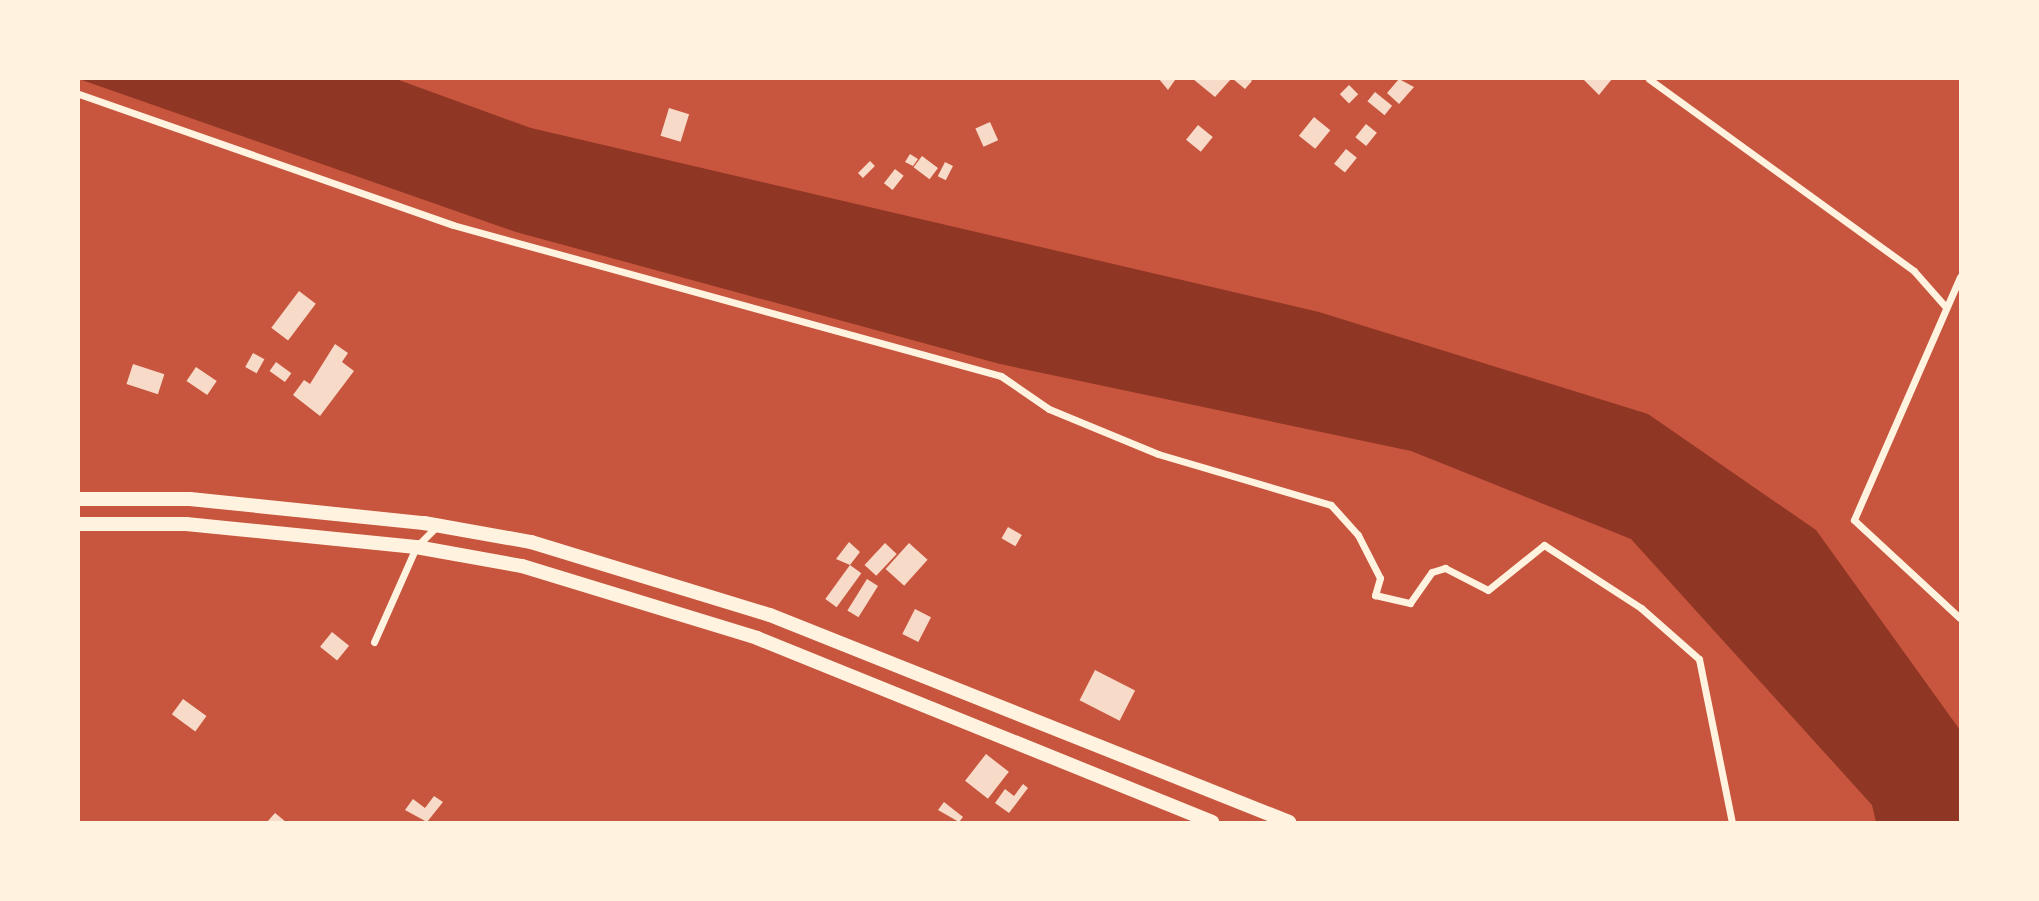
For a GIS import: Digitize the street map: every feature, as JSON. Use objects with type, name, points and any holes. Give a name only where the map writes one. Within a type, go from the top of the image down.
[{"type":"highway","points":[[79,499],[190,499],[438,525],[623,566],[770,615],[1289,822]]},
{"type":"highway","points":[[79,524],[186,524],[416,547],[522,566],[730,629],[1212,822]]},
{"type":"street","points":[[1649,79],[1914,271],[1945,306]]},
{"type":"street","points":[[79,94],[453,225],[1001,376],[1049,409],[1158,454],[1331,505],[1358,535],[1380,578],[1375,595],[1410,603],[1432,572],[1445,568],[1488,590],[1544,545],[1641,608],[1699,659],[1732,822]]},
{"type":"street","points":[[1960,277],[1945,306],[1897,433],[1854,520],[1960,618]]},
{"type":"street","points":[[374,642],[416,547],[438,525]]},
{"type":"shaded area","points":[[79,79],[396,79],[531,128],[1319,312],[1648,414],[1816,530],[1960,730],[1960,822],[1876,822],[1872,805],[1631,539],[1411,451],[1000,364],[516,232]]},
{"type":"building","points":[[1159,79],[1173,79],[1175,80],[1168,90]]},
{"type":"building","points":[[1193,79],[1231,79],[1215,97]]},
{"type":"building","points":[[1233,79],[1250,79],[1252,81],[1245,89]]},
{"type":"building","points":[[1399,79],[1414,87],[1399,104],[1387,93]]},
{"type":"building","points":[[1583,79],[1612,79],[1599,95]]},
{"type":"building","points":[[1349,85],[1358,94],[1349,103],[1340,94]]},
{"type":"building","points":[[1375,92],[1392,106],[1385,115],[1367,101]]},
{"type":"building","points":[[669,108],[689,114],[681,142],[661,136]]},
{"type":"building","points":[[1314,117],[1330,130],[1315,149],[1299,136]]},
{"type":"building","points":[[990,122],[998,140],[984,147],[975,129]]},
{"type":"building","points":[[1366,124],[1377,133],[1366,146],[1355,137]]},
{"type":"building","points":[[1198,125],[1213,137],[1201,152],[1186,140]]},
{"type":"building","points":[[1346,149],[1357,158],[1345,173],[1334,164]]},
{"type":"building","points":[[910,154],[918,159],[913,166],[905,162]]},
{"type":"building","points":[[922,156],[938,168],[930,179],[914,167]]},
{"type":"building","points":[[870,161],[875,166],[863,178],[858,173]]},
{"type":"building","points":[[945,162],[953,166],[946,180],[938,176]]},
{"type":"building","points":[[895,169],[904,176],[893,190],[884,183]]},
{"type":"building","points":[[299,291],[316,304],[288,340],[271,328]]},
{"type":"building","points":[[335,344],[348,353],[342,362],[354,371],[320,416],[293,395],[304,380],[310,384]]},
{"type":"building","points":[[253,353],[264,359],[257,373],[245,367]]},
{"type":"building","points":[[276,362],[291,373],[285,382],[270,371]]},
{"type":"building","points":[[133,364],[164,374],[158,394],[127,384]]},
{"type":"building","points":[[196,367],[217,381],[207,395],[186,381]]},
{"type":"building","points":[[1008,527],[1022,535],[1015,546],[1002,538]]},
{"type":"building","points":[[849,542],[860,552],[850,565],[836,559]]},
{"type":"building","points":[[885,543],[897,554],[876,576],[865,565]]},
{"type":"building","points":[[909,543],[928,560],[904,586],[886,569]]},
{"type":"building","points":[[850,565],[861,573],[837,607],[825,599]]},
{"type":"building","points":[[867,579],[878,586],[858,617],[847,610]]},
{"type":"building","points":[[915,609],[931,617],[918,642],[902,634]]},
{"type":"building","points":[[332,632],[349,646],[337,661],[320,647]]},
{"type":"building","points":[[1095,670],[1135,690],[1120,721],[1080,700]]},
{"type":"building","points":[[183,699],[206,716],[195,731],[172,714]]},
{"type":"building","points":[[986,754],[1009,772],[988,799],[965,781]]},
{"type":"building","points":[[1023,784],[1028,788],[1009,813],[995,803],[1005,789],[1014,796]]},
{"type":"building","points":[[434,796],[443,802],[427,822],[405,810],[413,799],[425,808]]},
{"type":"building","points":[[944,802],[963,817],[959,822],[938,810]]},
{"type":"building","points":[[275,813],[286,822],[267,822]]}]
